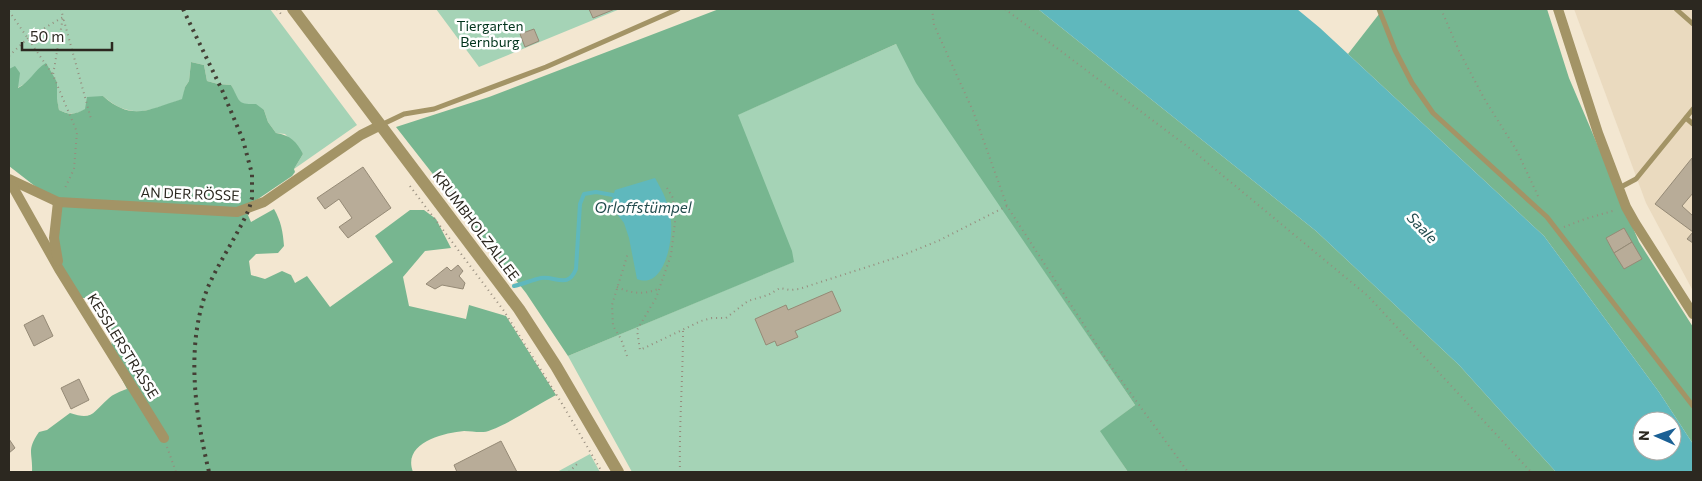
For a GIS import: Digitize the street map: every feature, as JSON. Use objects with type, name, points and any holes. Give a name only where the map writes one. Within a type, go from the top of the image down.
[{"type":"street","points":[[1558,9],[1598,133],[1626,207],[1693,314]]},
{"type":"street","name":"KRUMBHOLZALLEE","points":[[288,13],[381,125],[519,309],[556,366],[618,472]]},
{"type":"street","name":"AN DER RÖSSE","points":[[9,180],[58,202],[237,212],[264,202],[361,135],[381,125]]},
{"type":"street","name":"KESSLERSTRASSE","points":[[9,180],[59,269],[164,438]]},
{"type":"street","name":"KESSLERSTRASSE","points":[[58,202],[54,238],[59,269]]},
{"type":"lane","points":[[381,125],[404,114],[434,109],[546,67],[678,9]]},
{"type":"lane","points":[[1379,9],[1395,50],[1412,83],[1433,114],[1547,217],[1693,406]]},
{"type":"lane","points":[[1676,9],[1693,24]]},
{"type":"lane","points":[[1618,188],[1636,179],[1693,109]]},
{"type":"lane","points":[[1686,118],[1693,124]]},
{"type":"path","points":[[61,9],[91,119]]},
{"type":"path","points":[[277,9],[288,13]]},
{"type":"path","points":[[932,9],[934,25],[973,111],[1008,206],[1110,365],[1188,472]]},
{"type":"path","points":[[1004,9],[1192,150],[1368,296],[1531,472]]},
{"type":"path","points":[[1441,9],[1460,53],[1485,100],[1517,151],[1547,217]]},
{"type":"path","points":[[9,11],[53,75],[77,132],[74,169],[58,202]]},
{"type":"path","points":[[9,56],[28,38],[63,17]]},
{"type":"path","points":[[53,75],[63,17]]},
{"type":"path","points":[[408,184],[504,311],[602,472]]},
{"type":"path","points":[[667,188],[673,198],[675,222],[671,255],[656,298],[637,330],[640,350],[702,320],[726,318],[748,302],[768,295],[780,288],[790,290],[799,288],[898,257],[938,241],[1008,206]]},
{"type":"path","points":[[1557,229],[1626,207]]},
{"type":"path","points":[[626,356],[621,339],[613,326],[612,305],[628,253]]},
{"type":"path","points":[[618,287],[640,294],[660,288]]},
{"type":"path","points":[[680,472],[679,445],[683,384],[683,330]]},
{"type":"path","points":[[164,438],[176,472]]},
{"type":"path","points":[[569,472],[578,463]]},
{"type":"shaded area","points":[[1574,9],[1693,9],[1693,291],[1646,203]]},
{"type":"green space","points":[[9,9],[270,9],[357,125],[294,169],[303,154],[285,134],[276,133],[268,122],[264,110],[244,105],[238,101],[231,85],[207,81],[204,65],[191,62],[189,81],[185,87],[183,99],[161,107],[132,111],[113,104],[103,96],[82,111],[72,114],[66,113],[59,110],[57,82],[49,71],[17,88],[9,69]]},
{"type":"green space","name":"Tiergarten Bernburg","points":[[436,9],[620,9],[479,67]]},
{"type":"green space","points":[[719,9],[1038,9],[1316,231],[1459,365],[1556,472],[1128,472],[1100,431],[1135,405],[916,83],[896,44],[738,115],[792,251],[794,262],[568,356],[526,293],[396,127],[489,97]]},
{"type":"green space","points":[[1383,9],[1547,9],[1569,78],[1639,242],[1693,327],[1693,444],[1682,427],[1682,411],[1671,411],[1544,236],[1348,54]]},
{"type":"green space","points":[[896,44],[1006,214],[1135,405],[1101,431],[1128,472],[632,472],[568,356],[793,262],[737,115]]},
{"type":"green space","points":[[191,62],[204,65],[207,81],[231,85],[239,100],[245,104],[256,104],[264,110],[268,122],[276,133],[285,135],[292,140],[303,154],[292,176],[244,206],[251,222],[274,209],[280,222],[284,241],[284,246],[278,253],[256,254],[249,261],[251,275],[265,279],[282,271],[291,275],[295,283],[307,276],[330,307],[393,262],[375,236],[410,210],[424,210],[436,219],[451,248],[425,251],[403,277],[409,306],[466,319],[469,305],[506,316],[556,395],[507,423],[488,431],[455,432],[426,441],[413,454],[411,462],[413,472],[32,472],[31,448],[39,432],[47,430],[70,413],[88,416],[112,396],[127,389],[109,354],[112,342],[109,331],[98,319],[88,298],[80,298],[60,266],[56,236],[58,204],[9,166],[9,69],[15,66],[20,73],[18,88],[26,83],[46,63],[57,82],[59,110],[72,114],[85,109],[87,97],[103,96],[113,104],[132,111],[151,109],[182,99],[185,87],[189,81]]},
{"type":"green space","points":[[590,454],[600,472],[557,472]]},
{"type":"water","name":"Saale","points":[[1038,9],[1297,9],[1320,28],[1544,236],[1671,411],[1632,411],[1632,461],[1682,461],[1682,427],[1693,444],[1693,472],[1556,472],[1459,365],[1316,231]]},
{"type":"water","name":"Orloffstümpel","points":[[655,178],[668,204],[671,230],[670,240],[665,262],[660,271],[654,277],[646,280],[637,279],[624,223],[610,205],[615,190]]},
{"type":"building","points":[[589,9],[615,9],[593,18]]},
{"type":"building","points":[[534,29],[539,41],[525,47],[520,34]]},
{"type":"building","points":[[1692,158],[1693,193],[1682,206],[1693,216],[1693,232],[1655,204]]},
{"type":"building","points":[[363,167],[391,208],[348,238],[339,227],[352,218],[339,199],[325,209],[317,198]]},
{"type":"building","points":[[1624,228],[1632,242],[1614,253],[1606,238]]},
{"type":"building","points":[[1693,232],[1693,243],[1687,239]]},
{"type":"building","points":[[1632,242],[1642,259],[1624,269],[1614,253]]},
{"type":"building","points":[[458,265],[463,271],[459,276],[465,283],[463,289],[442,285],[435,289],[426,284],[447,267],[451,271]]},
{"type":"building","points":[[832,291],[841,311],[795,331],[798,337],[777,346],[775,341],[766,345],[755,319],[786,305],[788,310]]},
{"type":"building","points":[[43,315],[53,336],[34,346],[24,325]]},
{"type":"building","points":[[79,379],[89,400],[71,409],[61,388]]},
{"type":"building","points":[[9,439],[15,448],[9,453]]},
{"type":"building","points":[[501,441],[517,472],[457,472],[454,465]]},
{"type":"waterway","points":[[514,286],[541,278],[569,279],[576,269],[580,204],[584,194],[596,192],[618,196]]},
{"type":"railway","points":[[183,9],[222,90],[243,140],[252,174],[252,198],[249,209],[208,287],[196,332],[196,403],[209,472]]}]
